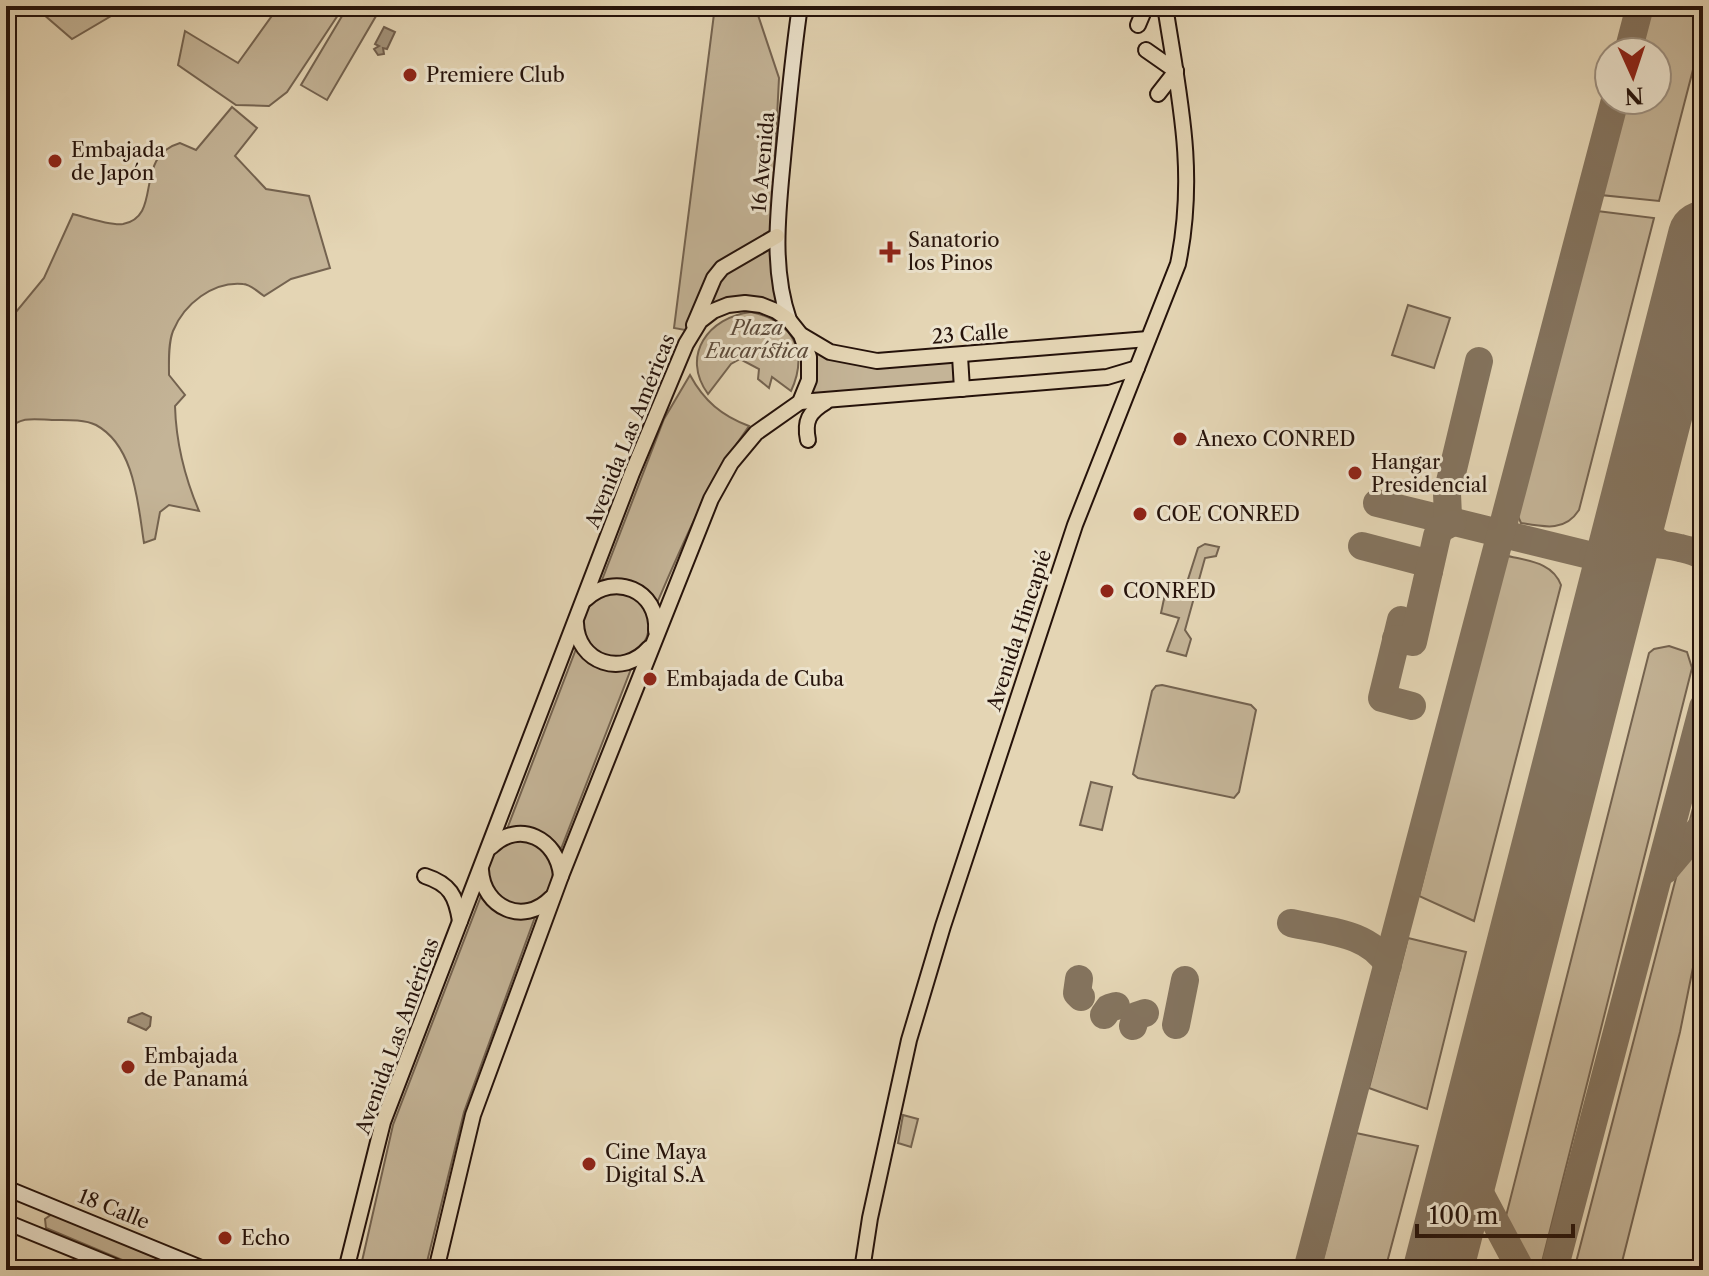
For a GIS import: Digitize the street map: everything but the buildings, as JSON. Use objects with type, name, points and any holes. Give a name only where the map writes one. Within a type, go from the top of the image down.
[{"type":"main road","points":[[1138,25],[1146,6]]},
{"type":"main road","name":"Avenida Hincapié","points":[[862,1270],[870,1218],[909,1040],[943,926],[1075,525],[1178,264],[1186,221],[1188,169],[1165,6]]},
{"type":"main road","points":[[1146,50],[1176,71],[1158,94]]},
{"type":"main road","points":[[690,334],[714,278],[722,268],[777,236]]},
{"type":"main road","name":"Avenida Las Américas","points":[[346,1270],[383,1122],[576,619],[690,334],[713,311],[728,305],[745,303],[776,311],[789,320],[801,335],[810,364],[809,380],[800,402]]},
{"type":"main road","name":"23 Calle","points":[[801,335],[830,352],[877,361],[1148,339]]},
{"type":"main road","points":[[960,356],[962,389]]},
{"type":"main road","points":[[436,1270],[473,1115],[652,642],[711,499],[731,463],[756,433],[800,402],[1107,377],[1137,368]]},
{"type":"main road","points":[[1107,377],[1118,386],[1124,401]]},
{"type":"main road","points":[[808,440],[806,426],[809,414],[833,399]]},
{"type":"main road","points":[[576,619],[576,632],[581,645],[599,662],[624,664],[636,660],[652,642],[656,626],[649,602],[629,587],[604,587],[592,592],[583,602]]},
{"type":"main road","points":[[489,849],[497,841],[518,833],[540,838],[556,854],[561,876]]},
{"type":"main road","points":[[481,870],[490,898],[507,910],[535,910],[554,895]]},
{"type":"main road","points":[[425,876],[439,880],[454,895],[460,921]]},
{"type":"street","name":"16 Avenida","points":[[789,320],[782,300],[777,236],[800,6]]},
{"type":"street","name":"18 Calle","points":[[6,1188],[206,1270]]},
{"type":"street","points":[[6,1222],[124,1270]]},
{"type":"green space","points":[[28,6],[128,6],[72,39],[36,8]]},
{"type":"green space","points":[[279,6],[344,6],[287,92],[269,106],[236,105],[178,65],[185,31],[238,63]]},
{"type":"green space","points":[[348,6],[359,6],[376,16],[327,100],[301,85]]},
{"type":"green space","points":[[715,6],[755,6],[779,78],[771,235],[720,265],[685,330],[674,328]]},
{"type":"green space","points":[[1650,6],[1703,6],[1703,31],[1659,201],[1601,195],[1621,116],[1673,116],[1673,36],[1642,36]]},
{"type":"green space","points":[[232,107],[257,128],[235,156],[266,189],[309,196],[330,268],[291,279],[264,296],[246,284],[221,286],[201,296],[184,312],[170,341],[169,375],[185,395],[175,406],[177,433],[199,511],[169,505],[160,512],[155,539],[144,543],[127,462],[109,435],[96,425],[75,420],[28,419],[6,430],[6,324],[44,278],[73,214],[105,223],[123,224],[135,219],[142,210],[157,160],[165,150],[180,143],[196,150]]},
{"type":"green space","points":[[1597,211],[1654,218],[1579,510],[1561,525],[1521,523],[1517,514]]},
{"type":"green space","points":[[771,244],[776,303],[751,298],[710,305],[724,271]]},
{"type":"green space","points":[[1408,305],[1450,318],[1434,368],[1392,355]]},
{"type":"green space","name":"Plaza Eucarística","points":[[751,312],[778,323],[794,340],[798,363],[791,391],[772,377],[769,388],[758,379],[759,369],[740,359],[731,364],[708,394],[697,365],[703,340],[723,321]]},
{"type":"green space","points":[[815,351],[848,363],[865,365],[953,362],[955,383],[810,394],[816,373]]},
{"type":"green space","points":[[690,375],[701,393],[715,406],[749,426],[709,490],[657,603],[647,590],[634,582],[602,580],[664,419]]},
{"type":"green space","points":[[1205,544],[1219,547],[1216,556],[1205,558],[1185,630],[1191,639],[1186,656],[1167,651],[1179,618],[1161,613],[1165,594],[1182,598],[1198,548]]},
{"type":"green space","points":[[1504,555],[1545,567],[1561,585],[1474,921],[1419,896]]},
{"type":"green space","points":[[616,592],[639,602],[649,625],[639,648],[616,658],[593,648],[583,625],[593,602]]},
{"type":"green space","points":[[1669,646],[1687,652],[1692,668],[1540,1270],[1533,1270],[1505,1220],[1649,653]]},
{"type":"green space","points":[[576,649],[587,661],[600,668],[615,671],[631,669],[561,849],[537,830],[523,827],[507,829]]},
{"type":"green space","points":[[1162,685],[1251,705],[1256,710],[1239,792],[1234,798],[1138,778],[1133,774],[1152,691]]},
{"type":"green space","points":[[1703,769],[1703,816],[1691,828],[1689,824]]},
{"type":"green space","points":[[1091,782],[1112,787],[1102,830],[1080,825]]},
{"type":"green space","points":[[1703,836],[1703,918],[1680,1032],[1620,1270],[1574,1270],[1678,870]]},
{"type":"green space","points":[[513,840],[527,840],[539,845],[548,854],[553,873],[551,886],[544,897],[527,906],[513,906],[501,901],[492,892],[487,880],[487,866],[492,854],[501,845]]},
{"type":"green space","points":[[481,896],[505,916],[535,917],[464,1112],[425,1270],[360,1270],[393,1125]]},
{"type":"green space","points":[[1408,938],[1466,952],[1427,1109],[1369,1088]]},
{"type":"green space","points":[[903,1115],[918,1119],[911,1147],[898,1143]]},
{"type":"green space","points":[[1356,1133],[1418,1146],[1385,1270],[1320,1270]]},
{"type":"green space","points":[[52,1214],[159,1259],[158,1270],[146,1270],[46,1228],[45,1219]]},
{"type":"shaded area","points":[[384,27],[395,32],[387,49],[383,48],[384,54],[378,55],[374,49],[379,46],[375,44]]},
{"type":"shaded area","points":[[142,1013],[151,1017],[146,1030],[128,1022],[129,1018]]},
{"type":"taxiway","points":[[1632,36],[1640,6]]},
{"type":"taxiway","points":[[1307,1270],[1611,116]]},
{"type":"taxiway","points":[[1396,639],[1413,642],[1437,536],[1440,529],[1453,522],[1448,516],[1447,494],[1479,361]]},
{"type":"taxiway","points":[[1377,503],[1593,556],[1616,577]]},
{"type":"taxiway","points":[[1631,518],[1638,529],[1658,542]]},
{"type":"taxiway","points":[[1593,556],[1654,544],[1689,550],[1703,557]]},
{"type":"taxiway","points":[[1362,546],[1423,562],[1429,571]]},
{"type":"taxiway","points":[[1401,620],[1382,698],[1412,706]]},
{"type":"taxiway","points":[[1554,1270],[1703,707]]},
{"type":"taxiway","points":[[1665,870],[1703,825]]},
{"type":"taxiway","points":[[1291,923],[1358,939],[1380,954],[1388,965]]},
{"type":"taxiway","points":[[1079,979],[1077,993],[1081,997]]},
{"type":"taxiway","points":[[1176,1025],[1185,980]]},
{"type":"taxiway","points":[[1104,1015],[1109,1008],[1116,1006]]},
{"type":"taxiway","points":[[1133,1026],[1136,1016],[1145,1013]]},
{"type":"taxiway","points":[[1465,1165],[1521,1270]]},
{"type":"taxiway","points":[[1453,1210],[1474,1205],[1489,1213]]},
{"type":"runway","points":[[1438,1270],[1703,236]]},
{"type":"place","name":"Premiere Club","points":[[410,75]]},
{"type":"place","name":"Embajada de Japón","points":[[55,161]]},
{"type":"place","name":"Sanatorio los Pinos","points":[[890,252]]},
{"type":"place","name":"Anexo CONRED","points":[[1180,439]]},
{"type":"place","name":"Hangar Presidencial","points":[[1355,473]]},
{"type":"place","name":"COE CONRED","points":[[1140,514]]},
{"type":"place","name":"CONRED","points":[[1107,591]]},
{"type":"place","name":"Embajada de Cuba","points":[[650,679]]},
{"type":"place","name":"Embajada de Panamá","points":[[128,1067]]},
{"type":"place","name":"Cine Maya Digital S.A","points":[[589,1164]]},
{"type":"place","name":"Echo","points":[[225,1238]]}]
